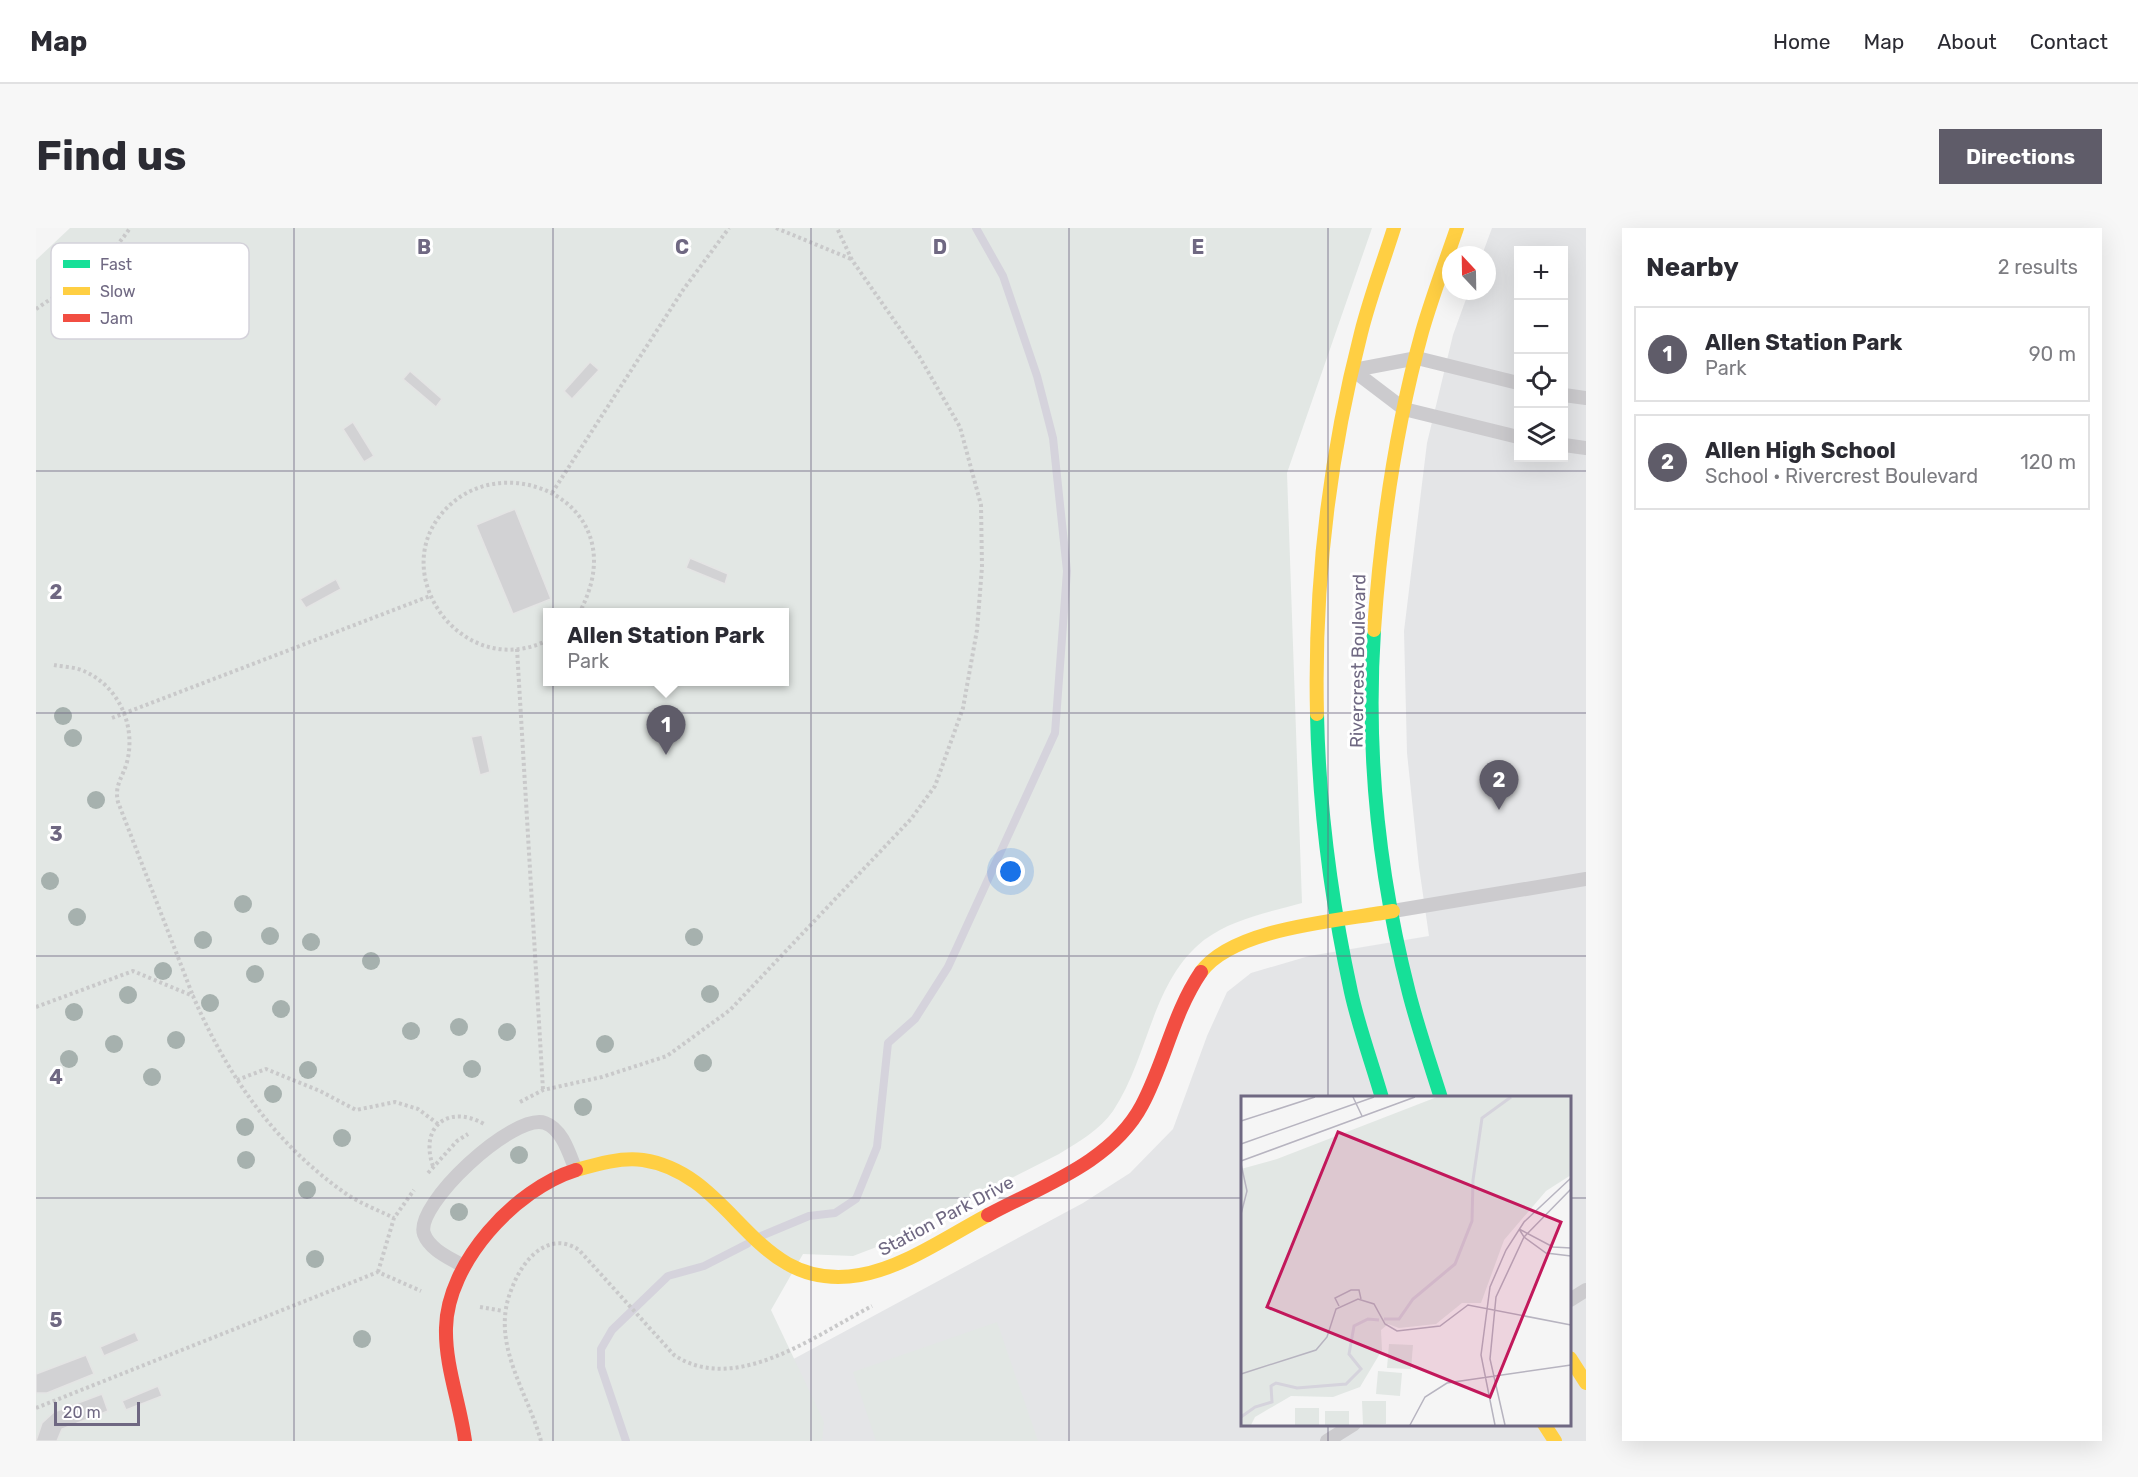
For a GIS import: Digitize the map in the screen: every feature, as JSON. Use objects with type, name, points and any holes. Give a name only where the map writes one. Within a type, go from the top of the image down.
[{"type":"street","points":[[1381,1096],[1358,1014],[1336,920],[1320,784],[1317,631],[1328,490],[1364,321],[1394,228]]},
{"type":"street","name":"Rivercrest Boulevard","points":[[1440,1096],[1418,1022],[1393,911],[1381,832],[1375,765],[1373,641],[1384,515],[1404,409],[1417,358],[1457,228]]},
{"type":"street","name":"Station Park Drive","points":[[465,1441],[463,1419],[448,1362],[446,1337],[449,1300],[463,1266],[482,1239],[506,1215],[548,1183],[575,1168],[619,1159],[654,1162],[678,1170],[696,1182],[773,1257],[792,1269],[843,1278],[872,1274],[899,1262],[1087,1161],[1114,1141],[1131,1122],[1153,1082],[1186,992],[1209,961],[1218,953],[1242,941],[1336,920],[1393,911]]},
{"type":"street","points":[[1571,1361],[1586,1383]]},
{"type":"street","points":[[1545,1426],[1555,1441]]},
{"type":"lane","points":[[1352,370],[1417,358],[1514,382]]},
{"type":"lane","points":[[1352,370],[1404,409],[1514,436]]},
{"type":"lane","points":[[1568,396],[1586,398]]},
{"type":"lane","points":[[1568,446],[1586,448]]},
{"type":"lane","points":[[1393,911],[1586,879]]},
{"type":"lane","points":[[463,1266],[435,1249],[424,1233],[423,1227],[436,1202],[495,1141],[519,1126],[537,1121],[545,1123],[552,1127],[563,1140],[575,1168]]},
{"type":"lane","points":[[1571,1299],[1586,1290]]},
{"type":"lane","points":[[1327,1441],[1352,1426]]},
{"type":"path","points":[[119,243],[130,228]]},
{"type":"path","points":[[552,493],[683,291],[729,228]]},
{"type":"path","points":[[776,228],[852,260]]},
{"type":"path","points":[[517,649],[543,1090],[602,1077],[667,1056],[730,1010],[910,819],[935,786],[963,708],[978,630],[982,567],[981,505],[960,427],[919,356],[852,260],[837,228]]},
{"type":"path","points":[[36,309],[51,299]]},
{"type":"path","points":[[543,642],[534,647],[506,650],[477,645],[453,630],[435,608],[425,580],[425,553],[434,527],[450,505],[472,489],[498,482],[526,482],[552,493],[573,509],[587,532],[594,558],[592,587],[582,608]]},
{"type":"path","points":[[112,718],[431,595]]},
{"type":"path","points":[[36,1408],[378,1272],[393,1218],[346,1195],[301,1160],[256,1109],[214,1044],[193,996],[115,790],[127,762],[129,743],[126,712],[110,690],[86,671],[54,665]]},
{"type":"path","points":[[36,1007],[133,971],[193,996]]},
{"type":"path","points":[[237,1080],[266,1069],[356,1110],[395,1102],[418,1109],[438,1124]]},
{"type":"path","points":[[433,1166],[428,1151],[430,1137],[438,1124],[453,1116],[470,1116],[484,1124]]},
{"type":"path","points":[[541,1441],[533,1411],[511,1365],[504,1340],[503,1311],[516,1276],[541,1248],[554,1243],[568,1243],[579,1250],[653,1332]]},
{"type":"shaded area","points":[[70,228],[1372,228],[1287,473],[1302,903],[1251,917],[1226,927],[1204,940],[1186,957],[1161,998],[1125,1090],[1108,1118],[1088,1135],[1059,1154],[874,1248],[853,1256],[803,1254],[771,1310],[824,1422],[822,1441],[36,1441],[36,260],[51,246],[51,339],[249,339],[249,243],[54,243]]},
{"type":"shaded area","points":[[1492,228],[1586,228],[1586,1441],[711,1441],[749,1383],[1083,1203],[1130,1173],[1173,1129],[1207,1036],[1227,992],[1251,973],[1309,956],[1429,936],[1407,753],[1404,631],[1427,443],[1453,335],[1466,300],[1496,300],[1496,246],[1485,246]]},
{"type":"shaded area","points":[[997,1322],[1038,1441],[876,1441],[853,1372]]},
{"type":"building","points":[[590,362],[599,370],[572,399],[564,391]]},
{"type":"building","points":[[410,371],[442,399],[436,407],[403,379]]},
{"type":"building","points":[[353,422],[374,456],[364,462],[343,429]]},
{"type":"building","points":[[515,509],[551,599],[513,614],[476,525]]},
{"type":"building","points":[[690,558],[728,574],[725,584],[686,568]]},
{"type":"building","points":[[336,579],[341,589],[306,608],[300,599]]},
{"type":"building","points":[[482,735],[490,772],[480,775],[471,737]]},
{"type":"building","points":[[135,1332],[139,1341],[104,1356],[100,1347]]},
{"type":"building","points":[[86,1355],[94,1374],[47,1393],[36,1393],[36,1374]]},
{"type":"building","points":[[158,1386],[162,1396],[126,1410],[122,1401]]},
{"type":"building","points":[[102,1394],[108,1411],[62,1429],[57,1441],[36,1441],[42,1423],[54,1412]]},
{"type":"waterway","points":[[761,1236],[809,1216],[835,1213],[856,1199],[877,1147],[888,1043],[915,1019],[948,967],[1055,733],[1067,571],[1053,438],[1037,376],[1003,276],[976,228]]},
{"type":"waterway","points":[[626,1441],[601,1367],[601,1349],[612,1330],[668,1276],[704,1266],[747,1244]]},
{"type":"traffic: fast","points":[[1374,630],[1372,721],[1377,813],[1383,859],[1409,993],[1440,1096]]},
{"type":"traffic: fast","points":[[1317,714],[1323,819],[1338,923],[1354,1005],[1381,1096]]},
{"type":"traffic: slow","points":[[1317,714],[1318,617],[1332,474],[1361,333],[1394,228]]},
{"type":"traffic: slow","points":[[1374,630],[1385,517],[1404,406],[1426,319],[1457,228]]},
{"type":"traffic: slow","points":[[1201,972],[1217,957],[1237,945],[1262,936],[1290,928],[1393,911]]},
{"type":"traffic: slow","points":[[576,1170],[626,1159],[643,1160],[675,1170],[701,1187],[768,1251],[794,1267],[823,1276],[860,1275],[893,1265],[926,1250],[988,1215]]},
{"type":"traffic: slow","points":[[1571,1360],[1586,1383]]},
{"type":"traffic: slow","points":[[1545,1426],[1555,1441]]},
{"type":"traffic: jam","points":[[988,1215],[1074,1170],[1113,1142],[1129,1125],[1150,1089],[1183,1004],[1201,972]]},
{"type":"traffic: jam","points":[[465,1441],[446,1342],[449,1303],[458,1279],[471,1254],[508,1211],[553,1180],[576,1170]]},
{"type":"place","name":"Allen Station Park","points":[[666,755]]},
{"type":"place","name":"Allen High School","points":[[1499,810]]}]
